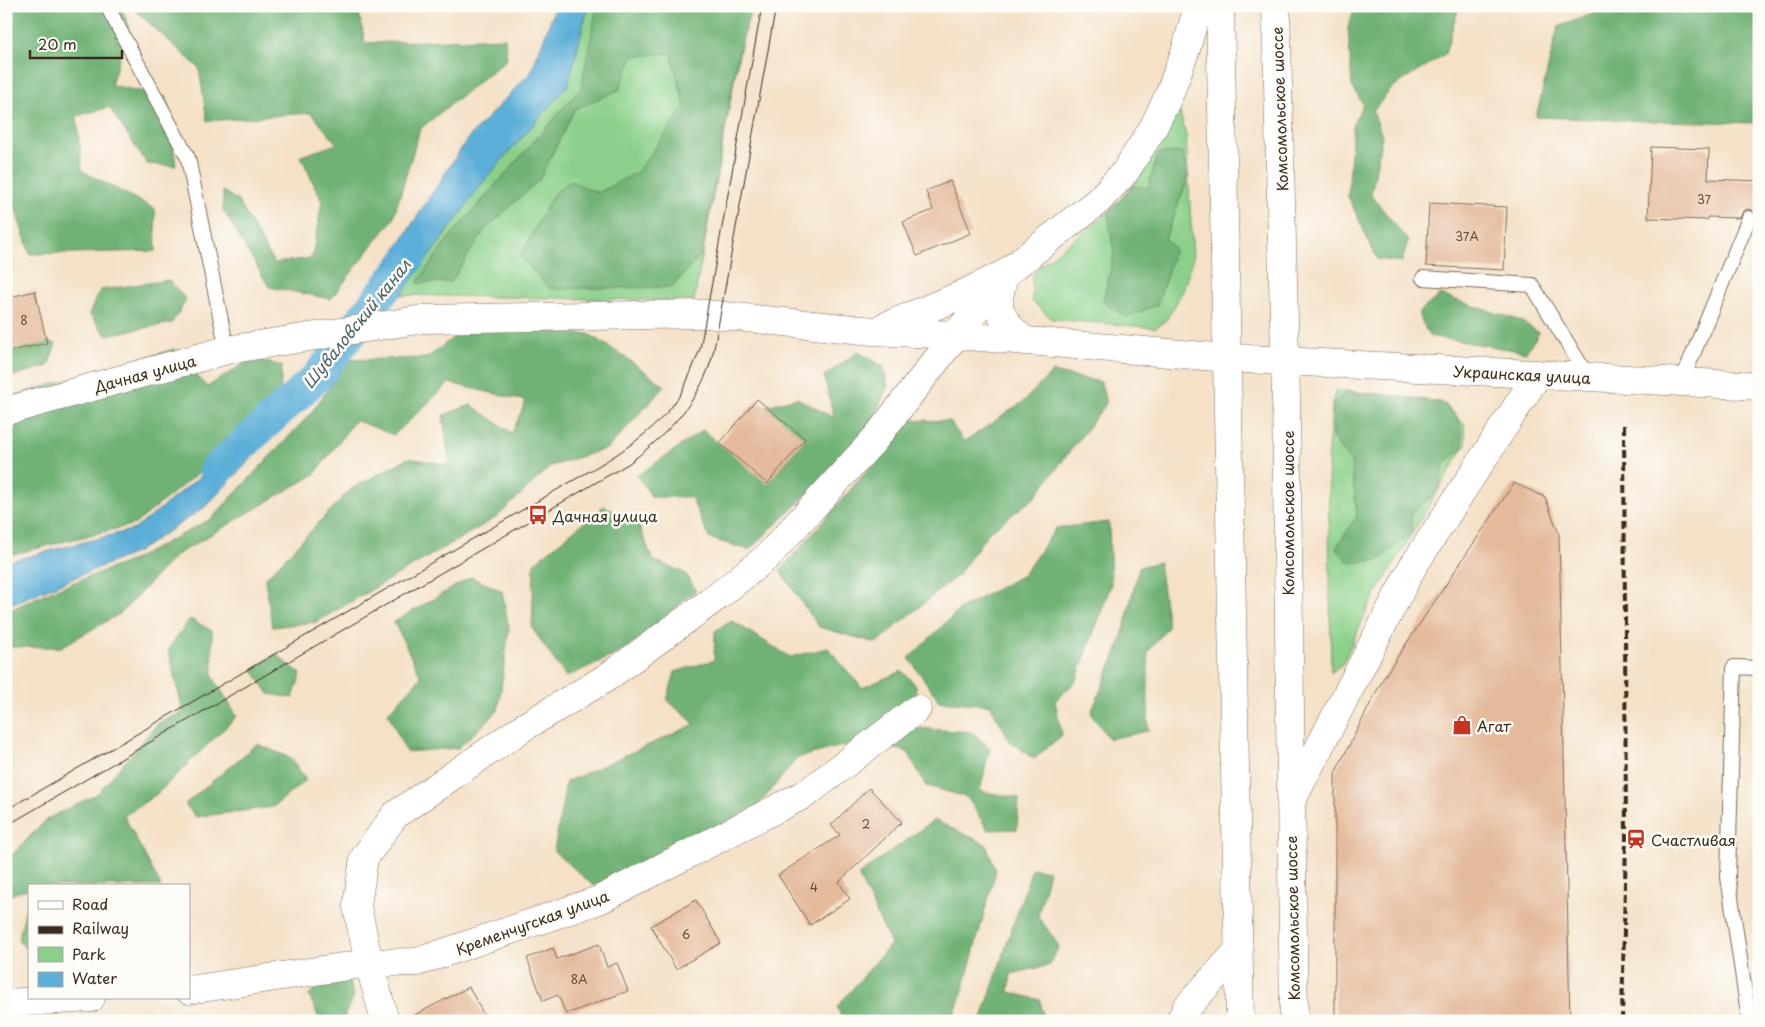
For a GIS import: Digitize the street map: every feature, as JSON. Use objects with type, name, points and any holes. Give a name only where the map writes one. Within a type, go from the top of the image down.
[{"type":"street","points":[[873,331],[924,312],[1006,273],[1098,201],[1125,172],[1153,128],[1169,95],[1186,49],[1198,6]]},
{"type":"street","points":[[1220,6],[1240,1021]]},
{"type":"street","name":"Комсомольское шоссе","points":[[1276,6],[1285,362],[1294,1021]]},
{"type":"street","points":[[385,1021],[369,963],[357,906],[364,858],[395,815],[524,727],[606,678],[768,557],[876,439],[1006,273]]},
{"type":"street","points":[[1006,273],[999,292],[1000,310],[1007,326],[1024,341]]},
{"type":"street","name":"Дачная улица","points":[[6,411],[227,350],[424,319],[706,314],[873,331]]},
{"type":"street","name":"Украинская улица","points":[[873,331],[1285,362],[1759,386]]},
{"type":"street","points":[[1291,802],[1412,568],[1538,374]]},
{"type":"street","name":"Кременчугская улица","points":[[190,990],[369,963],[417,962],[599,900],[807,793],[917,708]]},
{"type":"street","points":[[1180,1021],[1187,1007],[1239,950]]},
{"type":"street","points":[[6,1003],[57,1000]]},
{"type":"lane","points":[[108,6],[188,158],[227,350]]},
{"type":"lane","points":[[1681,383],[1749,218]]},
{"type":"lane","points":[[1422,278],[1532,286],[1588,377]]},
{"type":"lane","points":[[1759,668],[1734,667],[1728,877],[1748,1013],[1759,1009]]},
{"type":"green space","points":[[6,6],[120,6],[129,25],[111,85],[167,97],[176,166],[147,164],[109,107],[77,116],[82,171],[155,209],[156,251],[30,254],[6,181]]},
{"type":"green space","points":[[135,6],[358,6],[365,43],[505,38],[507,59],[420,129],[393,219],[331,299],[269,287],[223,210],[223,191],[238,201],[274,263],[312,258],[322,202],[301,156],[337,144],[311,113],[207,121],[199,68],[137,12]]},
{"type":"green space","points":[[588,6],[748,6],[694,301],[401,295],[487,177],[568,85]]},
{"type":"green space","points":[[597,6],[752,6],[737,59],[702,254],[672,287],[550,289],[520,257],[554,193],[571,181],[598,193],[637,172],[685,107],[671,53],[633,56],[619,90],[575,109],[539,180],[484,231],[451,282],[417,283],[448,239],[581,88]]},
{"type":"green space","points":[[1355,6],[1459,6],[1445,54],[1393,87],[1373,111],[1382,136],[1371,195],[1408,241],[1402,262],[1377,259],[1348,196],[1353,123],[1363,105],[1352,86],[1348,28]]},
{"type":"green space","points":[[1614,6],[1759,6],[1759,123],[1536,117],[1558,27]]},
{"type":"green space","points":[[1180,112],[1186,136],[1193,258],[1184,289],[1167,319],[1156,328],[1052,319],[1032,301],[1032,276],[1038,267],[1104,216],[1137,181],[1167,126]],"holes":[[[1188,178],[1165,239],[1103,302],[1114,254],[1148,189]]]},
{"type":"green space","points":[[1182,152],[1188,178],[1165,239],[1175,249],[1157,305],[1126,317],[1103,302],[1114,254],[1108,214],[1134,186],[1148,188],[1158,153]]},
{"type":"green space","points":[[169,280],[186,300],[172,323],[106,335],[89,314],[100,290]]},
{"type":"green space","points":[[1440,295],[1521,321],[1539,333],[1526,352],[1429,336],[1418,313]]},
{"type":"green space","points":[[467,327],[589,334],[665,386],[608,448],[551,466],[497,517],[316,622],[272,627],[265,579],[351,489],[408,458],[450,465],[443,415],[471,405],[512,433],[526,401],[449,383],[394,435],[355,420],[315,474],[176,555],[121,613],[61,647],[6,647],[6,612],[46,593],[133,560],[211,519],[311,413],[349,360],[427,358]]},
{"type":"green space","points":[[30,337],[56,344],[48,366],[6,378],[6,345]]},
{"type":"green space","points":[[174,349],[207,387],[253,358],[282,366],[279,407],[135,524],[6,556],[6,398]]},
{"type":"green space","points":[[858,352],[883,366],[888,385],[865,439],[749,550],[709,538],[691,497],[652,497],[637,476],[703,430],[727,451],[758,408],[797,398],[834,418],[824,376]]},
{"type":"green space","points":[[1052,372],[1101,382],[1106,404],[1034,498],[988,533],[958,575],[876,643],[819,627],[780,571],[911,420],[950,421],[964,442],[1023,402]]},
{"type":"green space","points":[[1335,390],[1390,395],[1440,402],[1446,405],[1464,424],[1466,444],[1438,490],[1444,464],[1463,448],[1412,400],[1396,396],[1333,404],[1333,438],[1351,461],[1357,517],[1411,513],[1438,491],[1370,604],[1343,663],[1331,673],[1328,450],[1332,408]]},
{"type":"green space","points":[[1348,392],[1396,396],[1442,403],[1459,420],[1463,448],[1444,464],[1438,491],[1411,513],[1412,532],[1379,560],[1349,563],[1336,548],[1357,516],[1351,462],[1333,438],[1332,404]]},
{"type":"green space","points":[[604,506],[639,526],[653,560],[685,573],[696,590],[625,650],[566,677],[532,628],[534,563]]},
{"type":"green space","points":[[1109,522],[1111,585],[1076,681],[1055,701],[1062,735],[1034,759],[1010,741],[990,705],[939,701],[909,658],[960,609],[1023,575],[1056,528]]},
{"type":"green space","points":[[1159,562],[1168,627],[1148,652],[1148,731],[1109,739],[1091,713],[1121,641],[1139,567]]},
{"type":"green space","points":[[471,577],[502,591],[509,629],[498,711],[458,748],[406,752],[388,713],[421,677],[394,622]]},
{"type":"green space","points":[[190,619],[212,631],[213,677],[237,716],[158,793],[124,816],[160,884],[28,884],[28,888],[6,897],[6,861],[47,819],[97,794],[158,723],[183,712],[168,649]]},
{"type":"green space","points":[[732,621],[790,657],[828,648],[862,688],[902,671],[916,685],[913,728],[972,732],[990,748],[980,791],[1019,798],[1017,829],[988,830],[967,797],[926,786],[908,752],[861,741],[797,758],[758,806],[594,886],[554,851],[566,782],[695,724],[667,700],[675,672],[714,660],[715,631]]},
{"type":"green space","points":[[276,654],[301,674],[293,698],[269,694],[253,670]]},
{"type":"green space","points":[[257,744],[291,758],[306,780],[273,807],[196,817],[185,804]]},
{"type":"green space","points":[[934,820],[986,844],[996,871],[963,990],[952,1021],[843,1021],[837,1007],[891,944],[858,875]]},
{"type":"green space","points":[[1032,868],[1049,871],[1038,916],[1059,946],[1050,965],[1011,974],[1009,992],[1040,1000],[1043,1016],[1028,1021],[981,1021]]},
{"type":"green space","points":[[28,899],[28,951],[18,941]]},
{"type":"green space","points":[[329,975],[348,980],[354,996],[344,1017],[346,1021],[320,1021],[309,995]]},
{"type":"water","points":[[556,6],[588,6],[568,85],[487,177],[401,295],[372,286],[468,138],[531,72]]},
{"type":"water","points":[[273,421],[278,431],[205,507],[137,552],[6,606],[6,562],[135,529]]},
{"type":"building","points":[[1651,147],[1709,149],[1708,179],[1759,181],[1759,219],[1756,212],[1748,209],[1743,211],[1740,218],[1707,217],[1707,220],[1648,218]]},
{"type":"building","points":[[950,181],[971,233],[917,256],[903,222],[933,210],[926,191]]},
{"type":"building","points":[[1429,203],[1507,207],[1504,270],[1426,266]]},
{"type":"building","points":[[35,291],[47,343],[6,352],[6,298]]},
{"type":"building","points":[[757,399],[805,439],[767,484],[720,443]]},
{"type":"building","name":"Агат","points":[[1514,483],[1545,497],[1559,534],[1570,1021],[1335,1021],[1335,773],[1384,677]]},
{"type":"building","points":[[869,788],[902,822],[839,882],[850,899],[810,925],[778,875],[840,835],[831,825]]},
{"type":"building","points":[[696,900],[721,943],[676,969],[651,926]]},
{"type":"building","points":[[599,944],[607,967],[617,963],[628,991],[566,1014],[558,995],[543,1001],[527,958],[553,948],[557,959]]},
{"type":"building","points":[[469,987],[487,1021],[403,1021]]},
{"type":"waterway","name":"Шуваловский канал","points":[[215,470],[317,377],[412,254]]},
{"type":"tram line","points":[[6,810],[618,454],[636,441],[667,412],[683,390],[700,349],[762,6]]},
{"type":"tram line","points":[[6,826],[628,464],[654,443],[678,419],[697,392],[711,361],[776,6]]},
{"type":"railway","points":[[1622,1021],[1626,838],[1624,423]]},
{"type":"place","name":"Дачная улица","points":[[538,515]]},
{"type":"place","name":"Агат","points":[[1462,725]]},
{"type":"place","name":"Счастливая","points":[[1636,839]]}]
